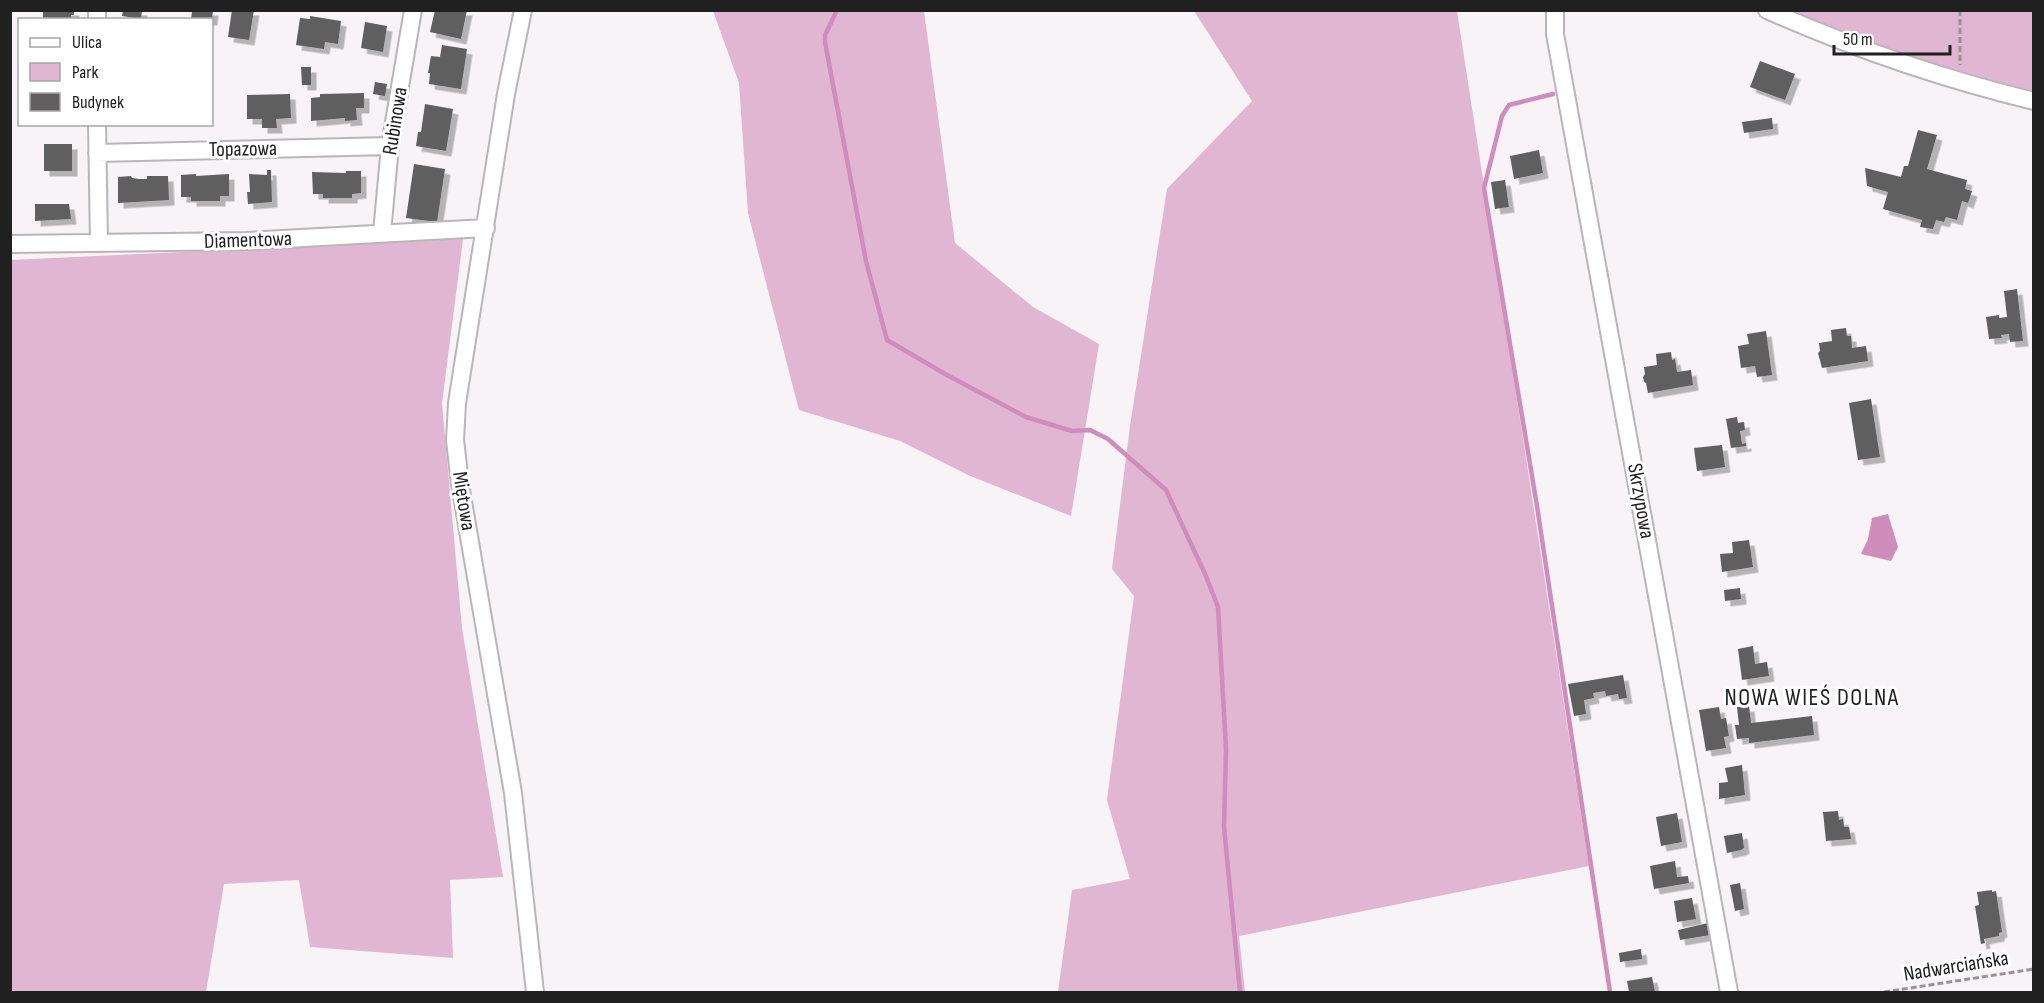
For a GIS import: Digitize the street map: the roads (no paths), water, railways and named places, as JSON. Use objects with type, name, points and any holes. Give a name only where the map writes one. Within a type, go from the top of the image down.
[{"type":"street","name":"Rubinowa","points":[[382,233],[390,146],[413,10]]},
{"type":"street","name":"Miętowa","points":[[523,10],[506,94],[457,403],[455,440],[460,484],[513,793],[535,993]]},
{"type":"street","name":"Skrzypowa","points":[[1555,10],[1555,34],[1729,993]]},
{"type":"street","points":[[1767,10],[1812,30],[1960,82],[2034,101]]},
{"type":"street","points":[[97,126],[99,243]]},
{"type":"street","name":"Topazowa","points":[[97,153],[390,146]]},
{"type":"street","name":"Diamentowa","points":[[10,244],[247,241],[486,228]]},
{"type":"waterway","points":[[837,10],[825,35],[825,42],[866,261],[887,340],[1026,417],[1072,431],[1090,430],[1108,439],[1166,490],[1206,576],[1218,607],[1226,749],[1224,827],[1240,992]]},
{"type":"waterway","points":[[1553,94],[1509,105],[1502,116],[1484,188],[1537,506],[1610,992]]},
{"type":"district","name":"NOWA WIEŚ DOLNA","points":[[1812,697]]}]
